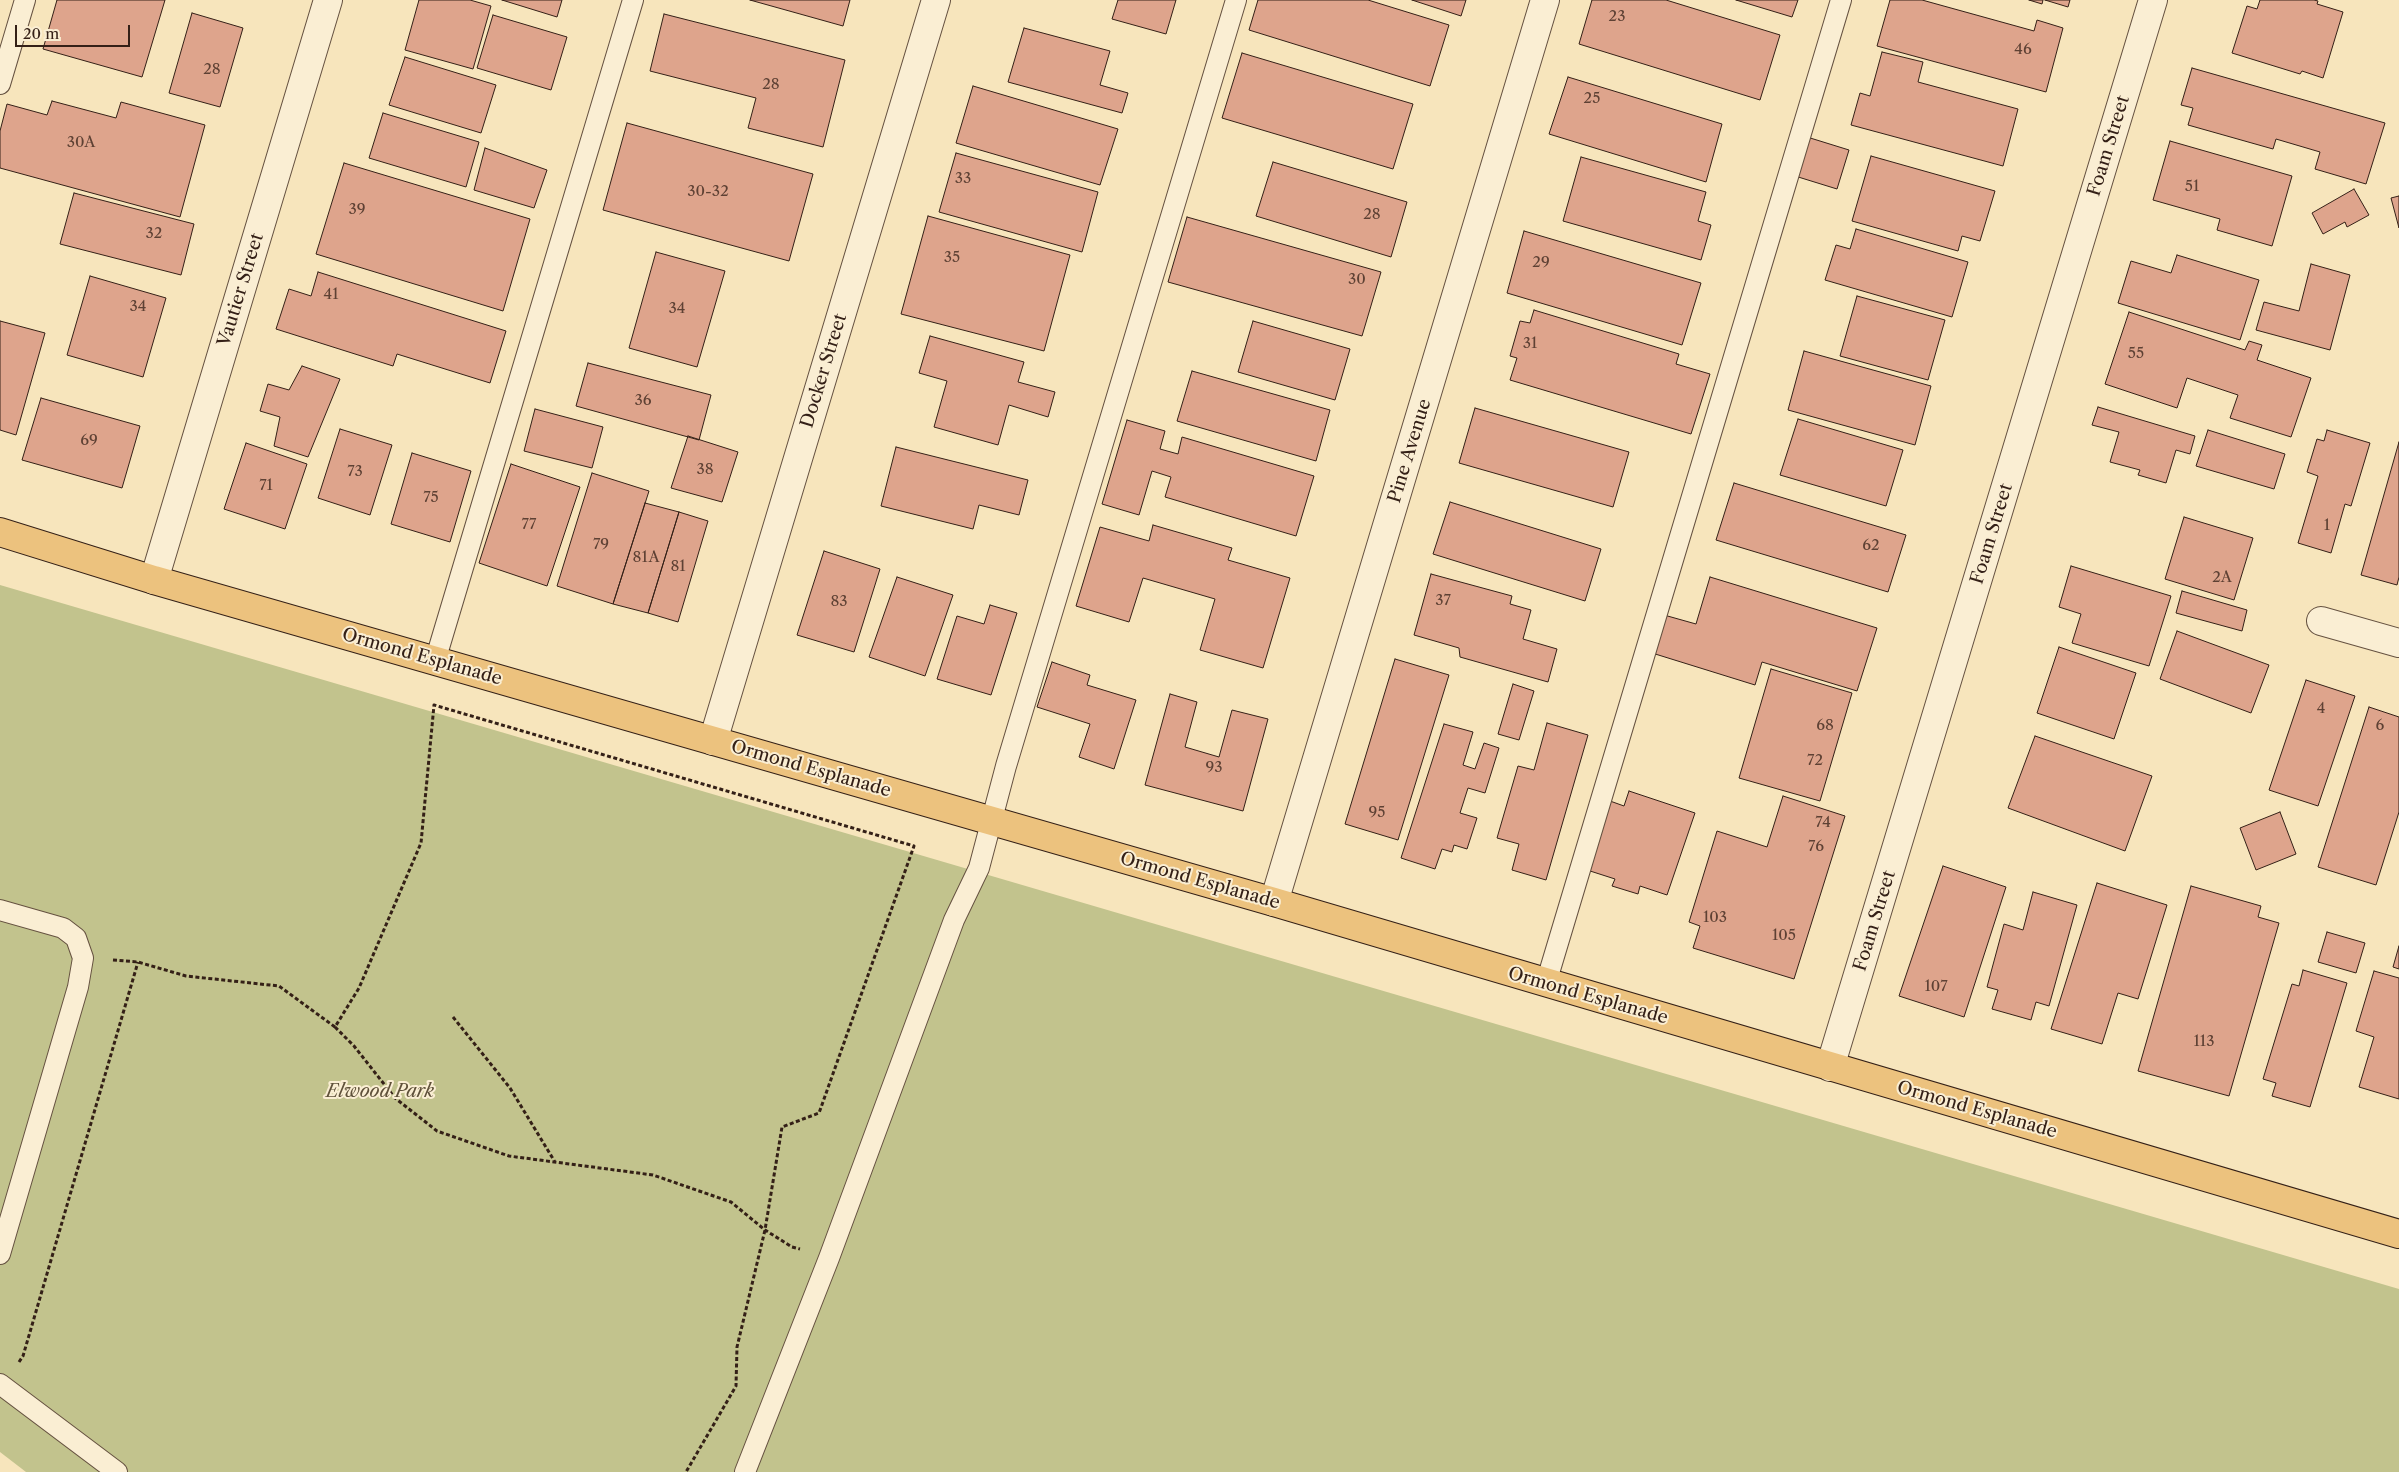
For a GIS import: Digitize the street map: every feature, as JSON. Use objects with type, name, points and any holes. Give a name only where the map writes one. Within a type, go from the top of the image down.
[{"type":"main road","name":"Ormond Esplanade","points":[[0,532],[154,580],[1274,902],[1546,984],[2399,1234]]},
{"type":"street","name":"Vautier Street","points":[[154,580],[328,0]]},
{"type":"street","name":"Docker Street","points":[[713,741],[936,0]]},
{"type":"street","name":"Pine Avenue","points":[[1274,902],[1545,0]]},
{"type":"street","name":"Foam Street","points":[[1830,1067],[2153,0]]},
{"type":"street","points":[[2321,620],[2399,643]]},
{"type":"lane","points":[[0,84],[25,0]]},
{"type":"lane","points":[[435,661],[632,0]]},
{"type":"lane","points":[[746,1472],[829,1258],[954,920],[979,868],[1006,766],[1236,0]]},
{"type":"lane","points":[[1546,984],[1841,0]]},
{"type":"lane","points":[[0,910],[63,928],[76,938],[83,958],[78,987],[0,1254]]},
{"type":"lane","points":[[1,1384],[117,1472]]},
{"type":"path","points":[[335,1027],[359,988],[420,843],[434,705],[914,846],[819,1113],[782,1128],[765,1230],[737,1347],[736,1386],[686,1472]]},
{"type":"path","points":[[83,958],[138,962],[186,976],[279,986],[335,1027],[354,1046],[395,1098],[437,1131],[509,1156],[653,1175],[731,1202],[765,1230],[792,1247],[829,1258]]},
{"type":"path","points":[[1,1384],[23,1356],[138,962]]},
{"type":"path","points":[[453,1018],[510,1088],[555,1163]]},
{"type":"green space","name":"Elwood Park","points":[[0,585],[2399,1289],[2399,1472],[26,1472],[0,1452]]},
{"type":"building","points":[[57,0],[165,0],[142,77],[43,49]]},
{"type":"building","points":[[419,0],[470,0],[491,6],[473,69],[405,50]]},
{"type":"building","points":[[502,0],[562,0],[557,17]]},
{"type":"building","points":[[750,0],[850,0],[843,26]]},
{"type":"building","points":[[1118,0],[1176,0],[1166,34],[1112,19]]},
{"type":"building","points":[[1258,0],[1368,0],[1449,25],[1430,86],[1249,30]]},
{"type":"building","points":[[1412,0],[1466,0],[1461,16]]},
{"type":"building","points":[[1592,0],[1666,0],[1780,35],[1760,100],[1579,44]]},
{"type":"building","points":[[1736,0],[1798,0],[1792,17]]},
{"type":"building","points":[[1890,0],[1922,0],[2034,31],[2037,20],[2063,28],[2046,92],[1877,46]]},
{"type":"building","points":[[2029,0],[2043,0],[2042,4]]},
{"type":"building","points":[[2045,0],[2070,0],[2068,7]]},
{"type":"building","points":[[2260,0],[2314,0],[2318,1],[2317,4],[2343,12],[2323,78],[2302,71],[2300,74],[2232,53],[2247,6],[2257,9]]},
{"type":"building","points":[[192,13],[243,28],[220,107],[169,93]]},
{"type":"building","points":[[664,14],[845,60],[823,147],[748,128],[756,98],[650,71]]},
{"type":"building","points":[[493,15],[567,37],[551,90],[477,68]]},
{"type":"building","points":[[1024,28],[1110,51],[1100,85],[1128,93],[1122,113],[1008,82]]},
{"type":"building","points":[[1882,52],[1923,62],[1918,82],[2018,109],[2003,166],[1851,125],[1860,93],[1870,96]]},
{"type":"building","points":[[1242,53],[1413,104],[1393,169],[1222,118]]},
{"type":"building","points":[[405,57],[496,85],[481,133],[389,105]]},
{"type":"building","points":[[2192,68],[2385,123],[2366,184],[2315,169],[2320,152],[2276,139],[2273,149],[2188,125],[2193,108],[2181,105]]},
{"type":"building","points":[[1568,77],[1722,124],[1706,182],[1549,134]]},
{"type":"building","points":[[973,86],[1118,129],[1100,185],[956,143]]},
{"type":"building","points":[[52,101],[116,118],[121,102],[205,125],[180,217],[0,168],[0,131],[7,104],[47,115]]},
{"type":"building","points":[[383,113],[479,142],[466,187],[369,158]]},
{"type":"building","points":[[627,123],[813,174],[789,261],[603,210]]},
{"type":"building","points":[[1807,137],[1849,150],[1837,189],[1795,176]]},
{"type":"building","points":[[2170,141],[2292,176],[2272,246],[2217,230],[2220,219],[2153,200]]},
{"type":"building","points":[[485,148],[547,170],[534,208],[474,190]]},
{"type":"building","points":[[956,153],[1098,192],[1082,252],[939,212]]},
{"type":"building","points":[[1871,156],[1995,191],[1980,241],[1962,236],[1958,251],[1852,221]]},
{"type":"building","points":[[1581,157],[1706,192],[1698,221],[1711,225],[1701,260],[1563,221]]},
{"type":"building","points":[[1273,162],[1407,202],[1391,257],[1256,216]]},
{"type":"building","points":[[344,163],[530,219],[503,311],[316,254]]},
{"type":"building","points":[[2354,189],[2369,215],[2347,227],[2345,222],[2323,234],[2312,213]]},
{"type":"building","points":[[74,193],[194,224],[181,275],[60,244]]},
{"type":"building","points":[[2399,196],[2399,228],[2391,198]]},
{"type":"building","points":[[928,216],[1070,255],[1044,351],[901,314]]},
{"type":"building","points":[[1187,217],[1381,272],[1362,336],[1168,282]]},
{"type":"building","points":[[1856,229],[1968,262],[1952,317],[1825,280],[1836,245],[1850,249]]},
{"type":"building","points":[[1524,231],[1701,283],[1682,345],[1507,293]]},
{"type":"building","points":[[656,252],[725,271],[697,367],[629,348]]},
{"type":"building","points":[[2177,255],[2259,280],[2240,340],[2118,303],[2131,261],[2171,273]]},
{"type":"building","points":[[2311,264],[2350,275],[2330,350],[2256,330],[2264,302],[2299,311]]},
{"type":"building","points":[[318,272],[506,331],[490,383],[397,354],[393,366],[276,329],[289,289],[311,296]]},
{"type":"building","points":[[90,276],[166,298],[143,377],[67,355]]},
{"type":"building","points":[[1857,296],[1945,320],[1928,380],[1840,356]]},
{"type":"building","points":[[1534,310],[1679,354],[1676,364],[1710,374],[1691,434],[1510,380],[1517,358],[1510,356],[1520,321],[1530,323]]},
{"type":"building","points":[[2129,312],[2245,350],[2249,341],[2262,345],[2257,360],[2311,378],[2291,437],[2230,418],[2238,395],[2187,378],[2177,408],[2105,384]]},
{"type":"building","points":[[0,321],[45,333],[16,435],[0,430]]},
{"type":"building","points":[[1253,321],[1350,349],[1335,400],[1238,372]]},
{"type":"building","points":[[930,336],[1024,362],[1018,382],[1055,392],[1048,417],[1009,405],[998,445],[934,427],[947,381],[919,373]]},
{"type":"building","points":[[1804,351],[1931,386],[1915,445],[1788,410]]},
{"type":"building","points":[[588,363],[711,395],[699,440],[576,406]]},
{"type":"building","points":[[302,366],[340,379],[308,457],[274,446],[280,417],[260,411],[268,384],[289,390]]},
{"type":"building","points":[[1192,371],[1330,410],[1316,461],[1177,421]]},
{"type":"building","points":[[41,398],[140,426],[122,488],[22,460]]},
{"type":"building","points":[[2098,407],[2195,436],[2190,454],[2176,450],[2166,483],[2138,475],[2140,470],[2110,462],[2119,432],[2092,425]]},
{"type":"building","points":[[1475,408],[1629,452],[1613,507],[1459,463]]},
{"type":"building","points":[[535,409],[603,427],[592,468],[524,451]]},
{"type":"building","points":[[1798,419],[1903,450],[1886,506],[1780,475]]},
{"type":"building","points":[[1127,420],[1165,431],[1160,449],[1178,454],[1182,437],[1314,476],[1296,536],[1165,497],[1171,477],[1152,471],[1139,515],[1102,504]]},
{"type":"building","points":[[340,429],[392,445],[370,515],[318,498]]},
{"type":"building","points":[[2208,430],[2285,454],[2274,489],[2196,466]]},
{"type":"building","points":[[2327,430],[2370,443],[2351,506],[2345,504],[2331,553],[2298,543],[2318,476],[2307,472],[2317,439],[2324,441]]},
{"type":"building","points":[[688,436],[738,452],[722,502],[671,488]]},
{"type":"building","points":[[2399,442],[2399,577],[2397,585],[2361,575]]},
{"type":"building","points":[[246,443],[307,464],[285,529],[224,509]]},
{"type":"building","points":[[896,447],[1028,480],[1019,515],[979,505],[973,529],[881,506]]},
{"type":"building","points":[[412,453],[471,471],[450,542],[391,524]]},
{"type":"building","points":[[511,464],[580,487],[547,586],[479,563]]},
{"type":"building","points":[[592,473],[649,491],[613,604],[557,586]]},
{"type":"building","points":[[1734,483],[1906,535],[1888,592],[1716,540]]},
{"type":"building","points":[[1450,502],[1601,549],[1585,601],[1433,554]]},
{"type":"building","points":[[645,503],[679,512],[648,613],[613,604]]},
{"type":"building","points":[[679,512],[708,521],[678,622],[648,613]]},
{"type":"building","points":[[2184,517],[2253,538],[2234,600],[2165,579]]},
{"type":"building","points":[[1153,525],[1232,548],[1228,560],[1290,578],[1263,668],[1200,650],[1215,599],[1143,578],[1129,622],[1076,606],[1100,527],[1149,541]]},
{"type":"building","points":[[824,551],[880,569],[854,652],[797,635]]},
{"type":"building","points":[[2071,566],[2171,596],[2149,666],[2072,643],[2081,614],[2059,607]]},
{"type":"building","points":[[1431,574],[1512,596],[1510,604],[1531,610],[1523,639],[1557,649],[1548,682],[1460,657],[1459,648],[1414,635]]},
{"type":"building","points":[[897,577],[953,595],[925,676],[869,657]]},
{"type":"building","points":[[1710,577],[1877,628],[1857,691],[1762,662],[1755,685],[1652,653],[1664,615],[1696,624]]},
{"type":"building","points":[[2182,591],[2247,610],[2242,631],[2176,613]]},
{"type":"building","points":[[990,605],[1017,613],[991,695],[937,679],[957,616],[984,624]]},
{"type":"building","points":[[2177,631],[2269,665],[2251,713],[2160,679]]},
{"type":"building","points":[[2059,647],[2136,673],[2114,739],[2037,713]]},
{"type":"building","points":[[1395,659],[1449,675],[1398,840],[1345,824]]},
{"type":"building","points":[[1052,662],[1090,675],[1087,685],[1136,700],[1114,769],[1079,757],[1090,724],[1037,707]]},
{"type":"building","points":[[1771,669],[1852,693],[1820,801],[1739,778]]},
{"type":"building","points":[[2306,680],[2355,696],[2318,806],[2269,790]]},
{"type":"building","points":[[1513,684],[1534,691],[1519,740],[1498,734]]},
{"type":"building","points":[[1170,694],[1197,702],[1185,747],[1219,757],[1232,710],[1268,719],[1243,811],[1145,785]]},
{"type":"building","points":[[2369,707],[2399,717],[2399,812],[2376,885],[2318,867]]},
{"type":"building","points":[[1547,723],[1588,735],[1546,880],[1512,870],[1519,844],[1497,838],[1518,766],[1534,770]]},
{"type":"building","points":[[1444,724],[1473,732],[1463,765],[1475,769],[1484,743],[1499,748],[1485,793],[1468,788],[1460,813],[1477,818],[1467,849],[1454,845],[1452,852],[1442,849],[1435,869],[1401,858]]},
{"type":"building","points":[[2035,736],[2152,776],[2125,851],[2008,808]]},
{"type":"building","points":[[1629,791],[1695,813],[1667,895],[1640,886],[1638,894],[1612,886],[1615,879],[1587,870],[1610,801],[1624,806]]},
{"type":"building","points":[[1783,796],[1845,816],[1794,979],[1693,948],[1700,926],[1689,922],[1717,831],[1767,847]]},
{"type":"building","points":[[2280,812],[2296,854],[2256,870],[2240,828]]},
{"type":"building","points":[[1943,866],[2006,887],[1964,1017],[1899,996]]},
{"type":"building","points":[[2097,883],[2167,905],[2138,999],[2118,993],[2102,1044],[2051,1029]]},
{"type":"building","points":[[2191,886],[2261,906],[2258,917],[2279,923],[2229,1096],[2138,1071]]},
{"type":"building","points":[[2033,892],[2077,905],[2049,1006],[2036,1002],[2031,1020],[1992,1009],[1998,990],[1987,987],[2004,924],[2023,930]]},
{"type":"building","points":[[2327,932],[2365,943],[2356,973],[2318,962]]},
{"type":"building","points":[[2399,946],[2399,969],[2393,967]]},
{"type":"building","points":[[2303,970],[2347,983],[2310,1107],[2272,1096],[2276,1083],[2263,1079],[2292,984],[2299,986]]},
{"type":"building","points":[[2374,971],[2399,978],[2399,1099],[2359,1087],[2374,1037],[2356,1031]]}]
